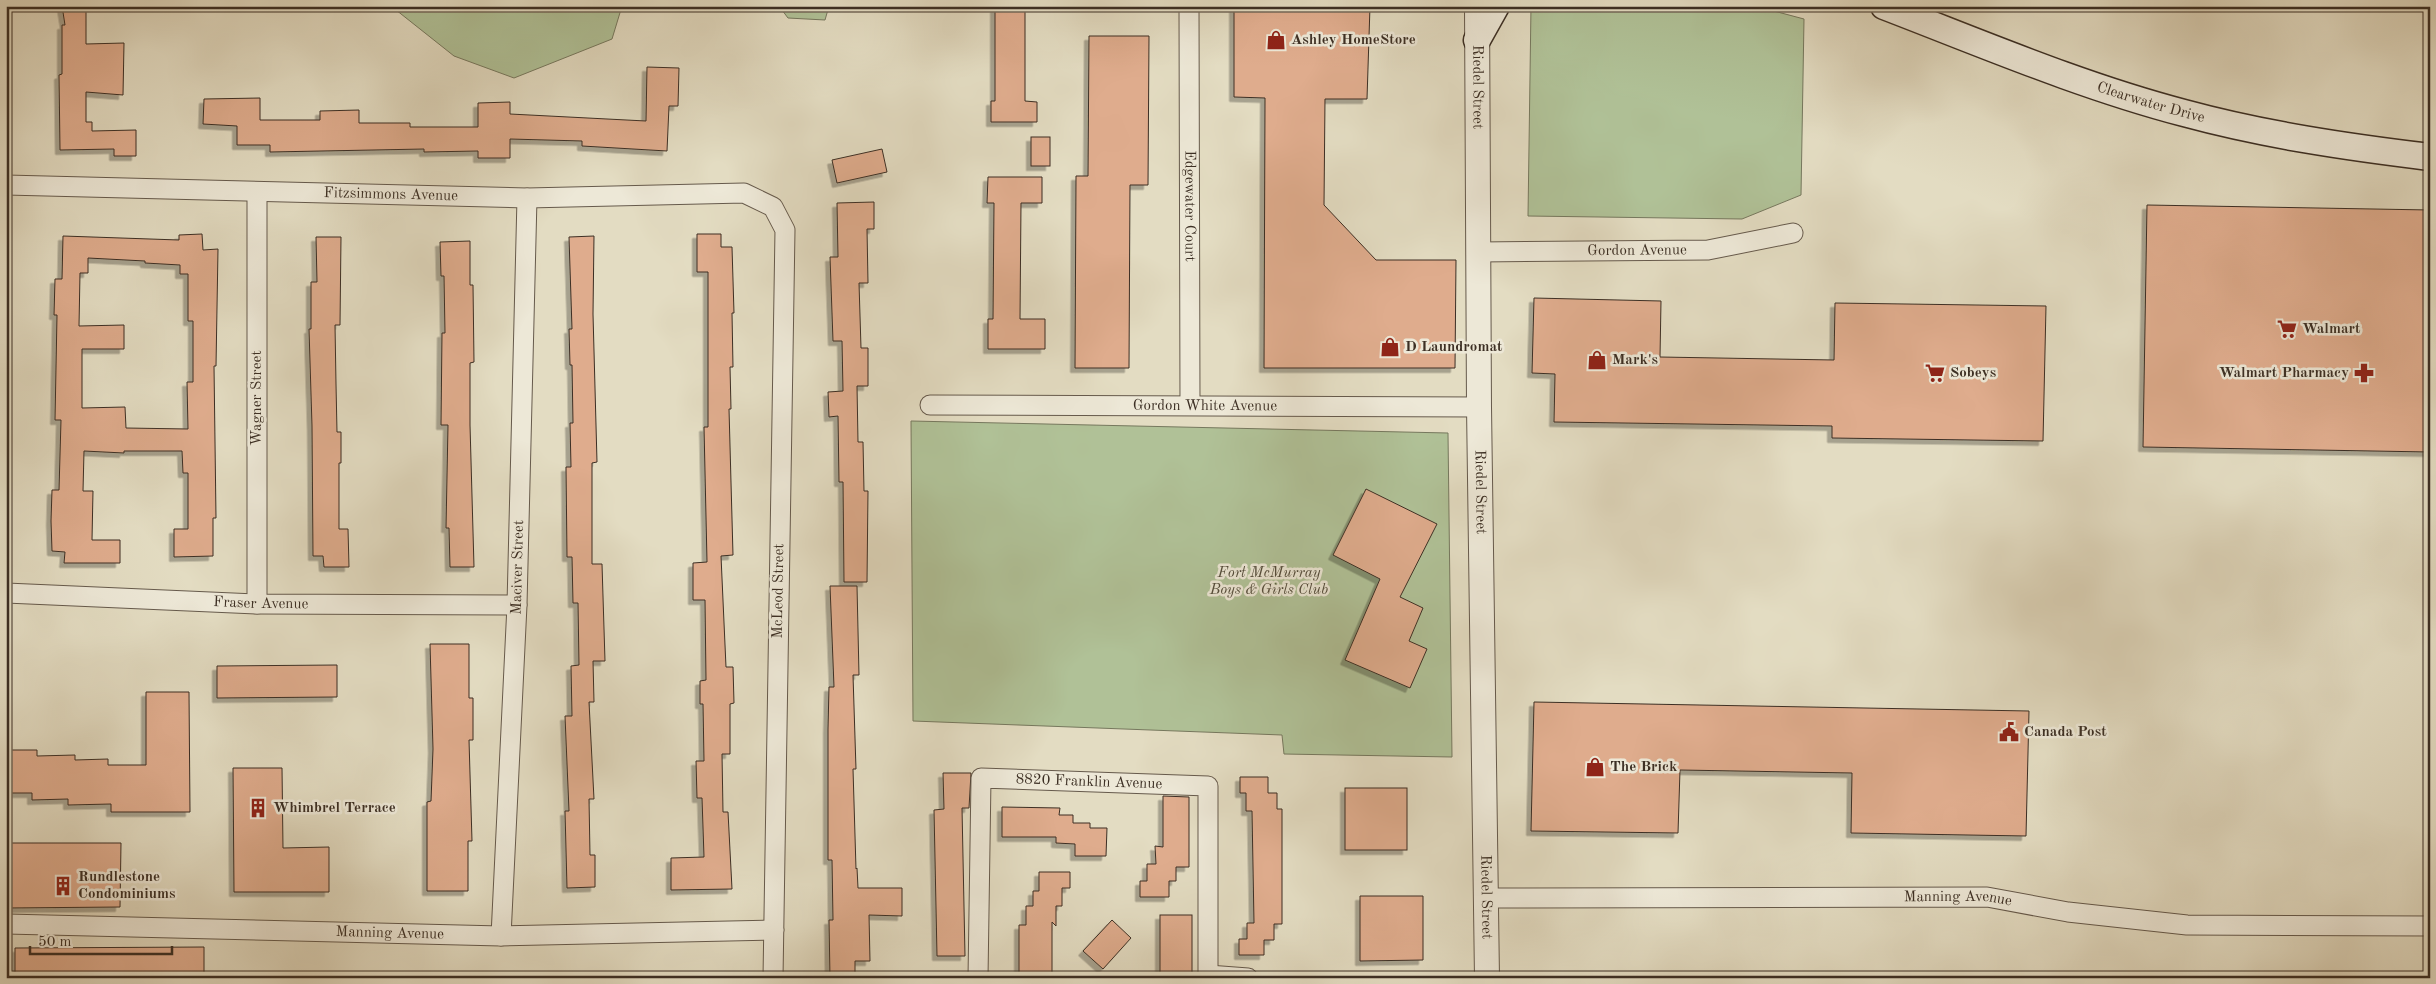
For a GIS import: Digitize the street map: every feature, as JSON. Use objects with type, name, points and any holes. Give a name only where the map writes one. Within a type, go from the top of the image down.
[{"type":"main road","points":[[1477,40],[1496,6]]},
{"type":"main road","name":"Clearwater Drive","points":[[1884,6],[2093,86],[2182,113],[2263,133],[2430,157]]},
{"type":"street","name":"Edgewater Court","points":[[1189,6],[1190,405]]},
{"type":"street","name":"Riedel Street","points":[[1476,6],[1479,407],[1487,978]]},
{"type":"street","name":"Fitzsimmons Avenue","points":[[6,185],[527,198],[744,193],[773,207]]},
{"type":"street","name":"Wagner Street","points":[[257,192],[257,604]]},
{"type":"street","name":"Maciver Street","points":[[501,936],[517,605],[527,198]]},
{"type":"street","name":"McLeod Street","points":[[773,207],[785,230],[773,978]]},
{"type":"street","name":"Gordon Avenue","points":[[1479,252],[1708,250],[1793,233]]},
{"type":"street","name":"Gordon White Avenue","points":[[930,405],[1479,407]]},
{"type":"street","name":"Fraser Avenue","points":[[6,593],[257,604],[517,605]]},
{"type":"street","name":"8820 Franklin Avenue","points":[[978,978],[981,778],[1208,786],[1208,976],[1248,978]]},
{"type":"street","name":"Manning Avenue","points":[[1486,898],[1987,897],[2068,912],[2187,925],[2430,926]]},
{"type":"street","name":"Manning Avenue","points":[[6,924],[501,936],[774,930]]},
{"type":"green space","points":[[391,6],[622,6],[612,39],[514,78],[454,56]]},
{"type":"green space","points":[[779,6],[829,6],[825,20],[788,18]]},
{"type":"green space","points":[[1531,6],[1755,6],[1804,19],[1801,195],[1742,219],[1528,216]]},
{"type":"green space","name":"Fort McMurray Boys & Girls Club","points":[[911,421],[1448,433],[1452,757],[1284,754],[1282,735],[913,721]]},
{"type":"building","points":[[62,6],[86,6],[86,44],[124,43],[123,95],[86,92],[86,122],[92,122],[92,131],[136,130],[136,156],[114,156],[114,149],[60,150],[59,75],[62,74],[62,25],[65,25]]},
{"type":"building","points":[[995,6],[1025,6],[1025,101],[1037,102],[1037,122],[991,122],[991,101],[995,101]]},
{"type":"building","points":[[1234,6],[1370,6],[1367,99],[1325,99],[1324,205],[1376,260],[1456,260],[1455,368],[1264,368],[1265,98],[1234,97]]},
{"type":"building","points":[[1089,36],[1149,36],[1148,185],[1130,185],[1129,368],[1075,368],[1076,176],[1088,176]]},
{"type":"building","points":[[647,67],[679,68],[678,106],[669,106],[667,151],[582,146],[582,141],[510,139],[510,158],[478,158],[478,151],[424,152],[424,149],[270,152],[270,145],[237,145],[237,126],[203,124],[204,99],[260,98],[260,120],[320,120],[320,111],[359,110],[359,123],[410,123],[410,127],[478,127],[478,103],[510,102],[510,114],[646,121]]},
{"type":"building","points":[[1031,137],[1050,137],[1050,166],[1031,166]]},
{"type":"building","points":[[882,149],[887,172],[837,183],[832,160]]},
{"type":"building","points":[[988,177],[1042,177],[1042,203],[1021,203],[1020,319],[1045,319],[1045,349],[988,349],[988,319],[993,319],[994,203],[987,203]]},
{"type":"building","points":[[874,202],[874,229],[867,229],[868,283],[859,283],[861,348],[868,348],[868,386],[857,386],[858,442],[863,442],[864,491],[868,491],[867,582],[844,582],[843,482],[839,482],[838,416],[829,417],[828,392],[843,391],[842,341],[833,341],[830,257],[838,257],[837,203]]},
{"type":"building","name":"Walmart","points":[[2147,205],[2430,210],[2430,452],[2143,447]]},
{"type":"building","points":[[202,234],[203,250],[218,249],[216,366],[214,366],[216,518],[213,518],[213,556],[174,557],[174,529],[188,529],[188,473],[183,473],[182,451],[124,451],[124,453],[84,451],[83,491],[93,491],[92,540],[120,540],[120,563],[64,563],[65,552],[52,551],[51,521],[52,490],[59,490],[61,420],[55,420],[57,315],[54,315],[55,279],[62,279],[63,236],[179,240],[179,235]],"holes":[[[88,258],[145,261],[145,263],[180,265],[180,274],[188,274],[188,321],[193,321],[193,382],[187,382],[188,429],[126,428],[125,407],[82,408],[82,349],[124,349],[124,325],[79,326],[80,273],[88,273]]]},
{"type":"building","points":[[697,234],[721,234],[721,247],[732,247],[733,367],[730,367],[731,409],[729,409],[733,555],[721,556],[726,667],[733,667],[734,703],[730,704],[730,754],[722,754],[723,812],[728,812],[732,889],[671,890],[671,858],[704,857],[702,798],[697,798],[696,761],[704,761],[703,704],[700,704],[700,681],[706,680],[705,600],[693,600],[693,563],[707,562],[704,427],[708,427],[708,272],[697,272]]},
{"type":"building","points":[[594,236],[593,314],[597,462],[592,463],[592,564],[602,564],[605,661],[593,661],[594,702],[589,702],[594,799],[589,799],[590,855],[595,855],[595,887],[567,888],[565,811],[569,811],[565,716],[572,716],[571,666],[579,665],[578,603],[573,603],[572,557],[567,557],[566,467],[571,467],[570,423],[573,423],[569,329],[572,329],[569,237]]},
{"type":"building","points":[[316,237],[341,237],[340,325],[335,325],[337,432],[341,432],[339,529],[348,529],[349,567],[324,567],[323,556],[313,556],[309,329],[311,329],[311,282],[317,282]]},
{"type":"building","points":[[470,241],[470,285],[473,285],[474,362],[470,363],[470,425],[474,567],[450,567],[449,528],[446,528],[448,425],[441,425],[442,333],[445,333],[444,276],[441,276],[440,242]]},
{"type":"building","points":[[1534,298],[1661,301],[1660,357],[1834,360],[1835,303],[2046,306],[2043,441],[1832,438],[1832,426],[1554,422],[1555,374],[1532,373]]},
{"type":"building","points":[[1366,489],[1437,524],[1400,597],[1423,608],[1409,641],[1427,649],[1410,688],[1345,660],[1380,579],[1333,555]]},
{"type":"building","points":[[830,586],[857,586],[859,675],[853,675],[856,769],[853,769],[858,888],[902,888],[902,916],[869,915],[870,961],[855,961],[855,978],[830,978],[829,920],[833,920],[832,860],[828,860],[828,729],[829,687],[834,687]]},
{"type":"building","points":[[430,644],[469,644],[469,698],[473,698],[473,740],[469,740],[472,841],[468,841],[468,891],[427,891],[427,802],[431,801],[433,749]]},
{"type":"building","points":[[337,665],[337,697],[217,698],[217,666]]},
{"type":"building","points":[[146,692],[189,692],[190,812],[111,812],[111,804],[68,805],[68,799],[32,800],[32,793],[6,793],[6,750],[37,750],[37,756],[75,755],[75,760],[108,759],[108,765],[146,765]]},
{"type":"building","points":[[1534,702],[2029,711],[2026,836],[1851,833],[1852,773],[1680,770],[1678,833],[1531,831]]},
{"type":"building","name":"Whimbrel Terrace","points":[[233,768],[282,768],[283,848],[329,847],[329,892],[234,892]]},
{"type":"building","points":[[943,773],[971,773],[969,808],[962,808],[965,956],[937,956],[934,810],[944,809]]},
{"type":"building","points":[[1240,777],[1268,777],[1268,793],[1277,793],[1277,809],[1282,809],[1282,924],[1274,924],[1274,940],[1264,940],[1264,955],[1239,955],[1239,939],[1247,939],[1247,923],[1254,923],[1252,811],[1246,811],[1246,793],[1240,793]]},
{"type":"building","points":[[1345,788],[1407,788],[1407,850],[1345,850]]},
{"type":"building","points":[[1163,796],[1189,797],[1189,867],[1176,867],[1176,881],[1169,881],[1169,897],[1140,897],[1140,881],[1147,881],[1147,864],[1156,864],[1155,846],[1163,847]]},
{"type":"building","points":[[1002,807],[1060,808],[1059,815],[1073,815],[1073,823],[1090,823],[1090,828],[1107,828],[1106,856],[1075,856],[1075,844],[1056,843],[1056,837],[1002,837]]},
{"type":"building","name":"Rundlestone Condominiums","points":[[6,843],[121,843],[120,907],[6,908]]},
{"type":"building","points":[[1039,872],[1070,872],[1070,888],[1062,888],[1062,906],[1056,906],[1056,926],[1052,922],[1052,978],[1019,978],[1019,925],[1026,925],[1026,906],[1033,906],[1033,891],[1039,891]]},
{"type":"building","points":[[1360,896],[1423,896],[1423,960],[1360,961]]},
{"type":"building","points":[[1160,915],[1192,915],[1192,978],[1160,978]]},
{"type":"building","points":[[1112,920],[1131,938],[1103,969],[1083,951]]},
{"type":"building","points":[[204,947],[204,978],[15,978],[15,948]]},
{"type":"place","name":"Ashley HomeStore","points":[[1276,40]]},
{"type":"place","name":"Walmart","points":[[2287,329]]},
{"type":"place","name":"D Laundromat","points":[[1390,347]]},
{"type":"place","name":"Mark's","points":[[1597,360]]},
{"type":"place","name":"Sobeys","points":[[1935,373]]},
{"type":"place","name":"Walmart Pharmacy","points":[[2364,373]]},
{"type":"place","name":"Canada Post","points":[[2009,732]]},
{"type":"place","name":"The Brick","points":[[1595,767]]},
{"type":"place","name":"Whimbrel Terrace","points":[[258,808]]},
{"type":"place","name":"Rundlestone Condominiums","points":[[63,886]]}]
